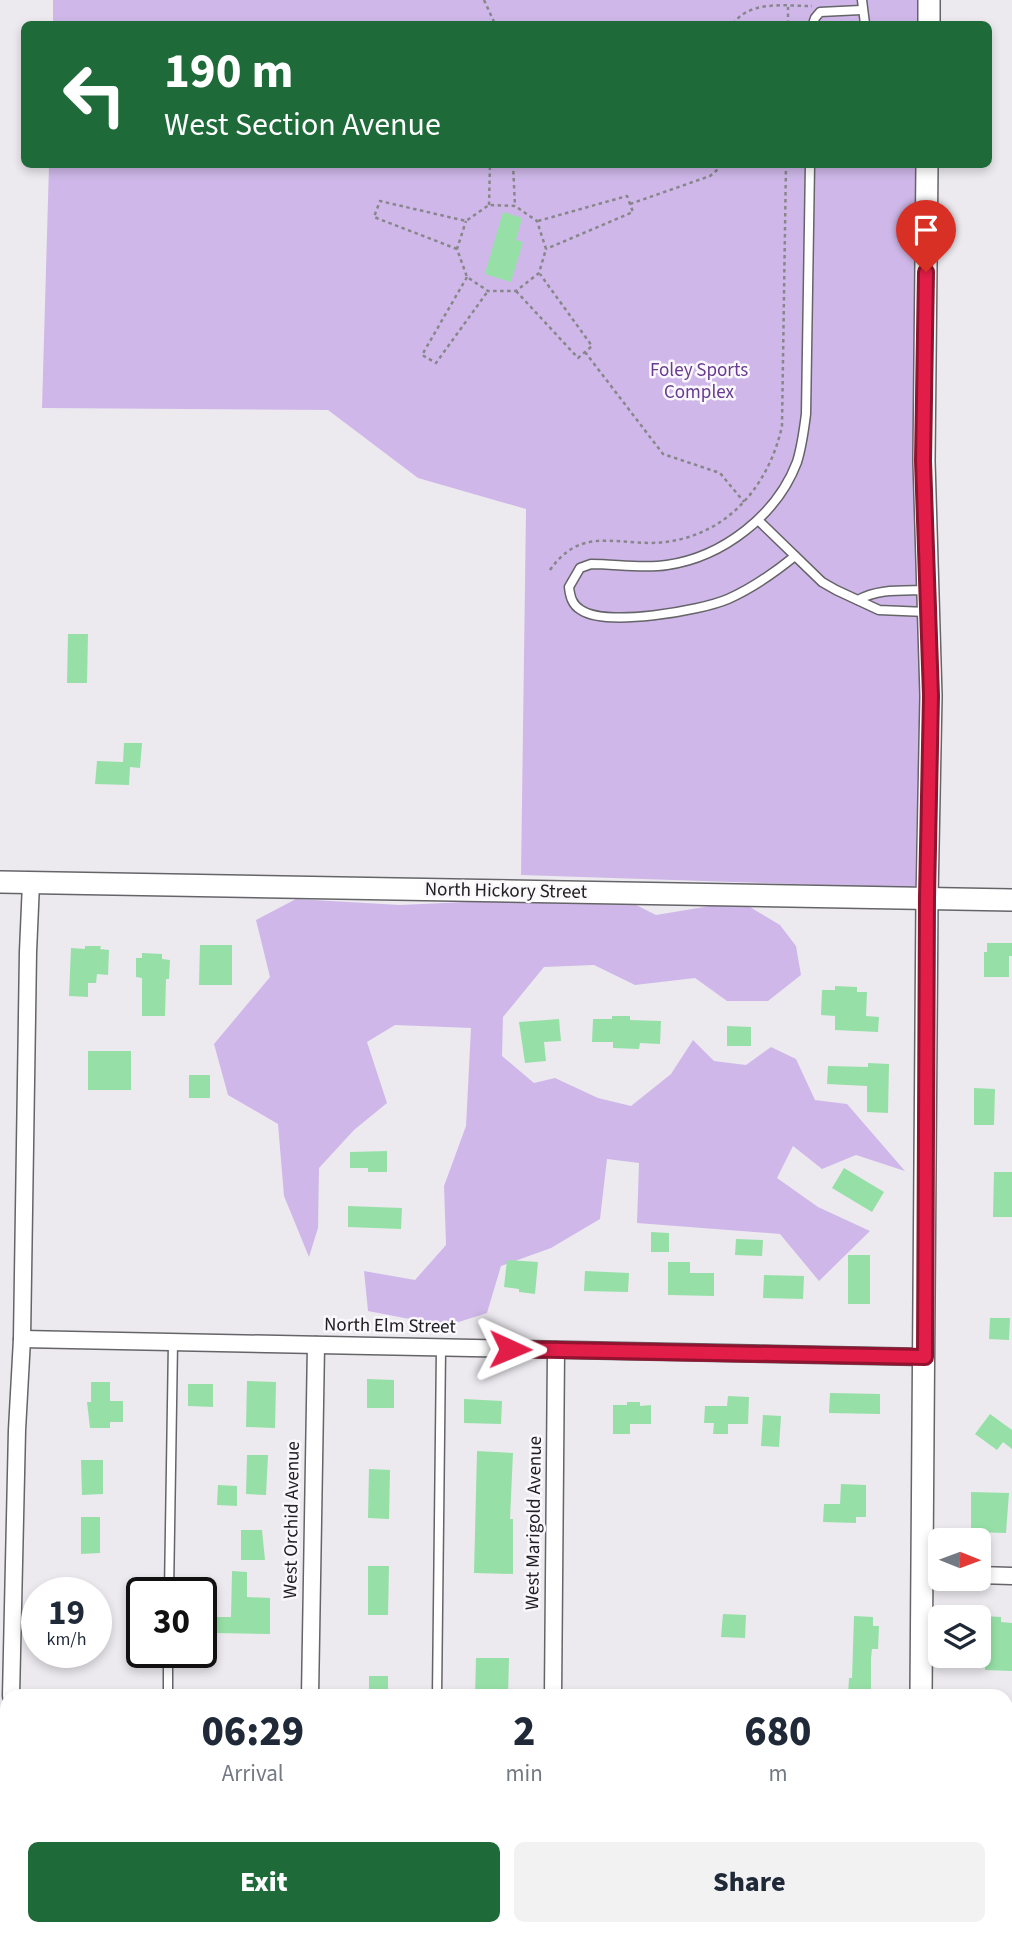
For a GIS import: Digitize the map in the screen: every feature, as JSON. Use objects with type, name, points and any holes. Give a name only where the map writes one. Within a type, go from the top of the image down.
[{"type":"street","points":[[929,0],[929,21]]},
{"type":"street","points":[[927,168],[923,461],[931,696],[927,898],[925,1357],[930,1528]]},
{"type":"street","name":"North Hickory Street","points":[[0,882],[1012,900]]},
{"type":"street","points":[[6,1673],[22,1339],[27,951],[31,883]]},
{"type":"street","name":"North Elm Street","points":[[22,1339],[925,1357]]},
{"type":"street","name":"West Orchid Avenue","points":[[310,1689],[316,1345]]},
{"type":"street","name":"West Marigold Avenue","points":[[552,1689],[556,1350]]},
{"type":"street","points":[[991,1575],[1012,1576]]},
{"type":"street","points":[[921,1689],[929,1591]]},
{"type":"lane","points":[[862,0],[864,21]]},
{"type":"lane","points":[[815,21],[820,12],[862,10]]},
{"type":"lane","points":[[795,556],[746,591],[677,614],[596,615],[581,610],[571,600],[569,587],[580,568],[591,564],[665,565],[705,555],[758,520],[787,484],[804,437],[810,168]]},
{"type":"lane","points":[[758,520],[822,582],[879,610],[929,612]]},
{"type":"lane","points":[[858,600],[869,593],[880,591],[928,590]]},
{"type":"lane","points":[[169,1577],[173,1342]]},
{"type":"lane","points":[[437,1689],[441,1348]]},
{"type":"lane","points":[[167,1689],[168,1668]]},
{"type":"path","points":[[484,0],[494,21]]},
{"type":"path","points":[[735,21],[754,6],[818,4]]},
{"type":"path","points":[[788,6],[788,21]]},
{"type":"path","points":[[489,205],[490,168]]},
{"type":"path","points":[[513,168],[515,206]]},
{"type":"path","points":[[629,204],[710,176],[719,168]]},
{"type":"path","points":[[550,570],[564,553],[583,543],[653,542],[684,538],[715,525],[744,502],[769,467],[782,426],[786,168]]},
{"type":"path","points":[[537,222],[627,196],[633,212],[546,249]]},
{"type":"path","points":[[457,249],[374,217],[380,201],[466,221]]},
{"type":"path","points":[[489,205],[515,206],[537,222],[546,249],[539,273],[516,291],[488,291],[467,277],[457,249],[466,221],[489,205]]},
{"type":"path","points":[[516,291],[578,358],[586,352],[593,346],[539,273]]},
{"type":"path","points":[[467,277],[422,355],[436,363],[488,291]]},
{"type":"path","points":[[586,352],[663,454],[720,473],[744,502]]},
{"type":"green space","points":[[53,0],[921,0],[920,21],[53,21]]},
{"type":"green space","name":"Foley Sports Complex","points":[[49,168],[919,168],[915,460],[920,692],[915,888],[521,875],[526,509],[418,478],[328,410],[42,408]]},
{"type":"green space","points":[[544,885],[624,899],[656,915],[740,901],[780,925],[796,946],[801,975],[768,1001],[727,1001],[695,978],[635,985],[594,965],[544,967],[503,1017],[502,1056],[534,1083],[555,1078],[598,1098],[631,1106],[671,1074],[693,1040],[714,1061],[746,1065],[771,1047],[796,1059],[815,1100],[847,1104],[905,1171],[856,1155],[822,1169],[793,1146],[777,1178],[818,1207],[870,1231],[819,1281],[780,1234],[637,1223],[639,1163],[607,1159],[600,1219],[551,1248],[501,1266],[487,1313],[446,1326],[368,1311],[364,1271],[415,1280],[446,1245],[444,1186],[466,1126],[471,1028],[395,1025],[367,1042],[387,1103],[354,1130],[319,1168],[318,1228],[309,1257],[284,1196],[278,1124],[228,1095],[214,1044],[270,977],[256,920],[296,899],[400,905],[466,902]]},
{"type":"building","points":[[503,212],[522,218],[516,240],[523,242],[511,282],[485,274]]},
{"type":"building","points":[[68,634],[88,634],[87,683],[67,683]]},
{"type":"building","points":[[124,743],[142,743],[140,768],[130,767],[129,785],[95,784],[97,761],[123,762]]},
{"type":"building","points":[[987,943],[1012,943],[1009,977],[984,977],[984,952],[987,952]]},
{"type":"building","points":[[200,945],[232,945],[232,985],[199,985]]},
{"type":"building","points":[[85,946],[101,946],[100,949],[109,950],[108,975],[97,974],[96,983],[88,983],[88,997],[69,996],[71,948],[85,949]]},
{"type":"building","points":[[142,953],[162,954],[162,959],[170,960],[169,979],[166,979],[165,1016],[142,1016],[142,978],[136,977],[136,958],[142,958]]},
{"type":"building","points":[[835,986],[857,987],[857,992],[867,992],[866,1016],[879,1017],[878,1032],[835,1030],[835,1016],[821,1015],[822,990],[835,990]]},
{"type":"building","points":[[612,1016],[630,1016],[630,1020],[661,1021],[660,1044],[640,1043],[639,1049],[613,1048],[613,1042],[592,1042],[593,1019],[612,1019]]},
{"type":"building","points":[[559,1019],[561,1041],[544,1042],[546,1061],[525,1063],[519,1022]]},
{"type":"building","points":[[727,1026],[751,1027],[751,1046],[727,1046]]},
{"type":"building","points":[[88,1051],[131,1051],[131,1090],[88,1090]]},
{"type":"building","points":[[868,1063],[889,1064],[888,1113],[867,1112],[867,1086],[827,1084],[828,1066],[868,1067]]},
{"type":"building","points":[[189,1075],[210,1075],[210,1098],[189,1098]]},
{"type":"building","points":[[974,1088],[995,1089],[994,1125],[974,1125]]},
{"type":"building","points":[[387,1151],[387,1172],[350,1168],[350,1152]]},
{"type":"building","points":[[844,1168],[884,1192],[872,1212],[832,1188]]},
{"type":"building","points":[[994,1172],[1012,1172],[1012,1217],[993,1217]]},
{"type":"building","points":[[348,1206],[402,1208],[401,1229],[348,1227]]},
{"type":"building","points":[[651,1232],[669,1233],[669,1252],[651,1252]]},
{"type":"building","points":[[736,1239],[763,1240],[762,1256],[735,1255]]},
{"type":"building","points":[[848,1255],[870,1255],[870,1304],[848,1304]]},
{"type":"building","points":[[507,1260],[538,1262],[535,1294],[504,1287]]},
{"type":"building","points":[[668,1262],[690,1262],[690,1273],[714,1273],[714,1296],[668,1295]]},
{"type":"building","points":[[585,1271],[629,1273],[628,1292],[584,1291]]},
{"type":"building","points":[[764,1275],[804,1276],[803,1299],[763,1298]]},
{"type":"building","points":[[990,1318],[1010,1318],[1009,1340],[989,1339]]},
{"type":"building","points":[[367,1379],[394,1380],[394,1408],[367,1408]]},
{"type":"building","points":[[247,1381],[276,1382],[275,1428],[246,1427]]},
{"type":"building","points":[[91,1382],[110,1382],[110,1401],[123,1401],[123,1422],[110,1422],[110,1428],[90,1428],[87,1402],[91,1402]]},
{"type":"building","points":[[188,1384],[213,1384],[213,1407],[188,1406]]},
{"type":"building","points":[[830,1393],[880,1394],[880,1414],[829,1413]]},
{"type":"building","points":[[728,1396],[749,1397],[748,1424],[728,1424],[728,1434],[713,1434],[714,1423],[704,1423],[705,1406],[727,1406]]},
{"type":"building","points":[[464,1399],[502,1401],[501,1424],[464,1423]]},
{"type":"building","points":[[627,1402],[640,1402],[640,1406],[651,1405],[651,1424],[630,1424],[630,1434],[613,1434],[613,1405],[627,1405]]},
{"type":"building","points":[[990,1414],[1012,1430],[1012,1449],[1003,1442],[997,1450],[975,1434]]},
{"type":"building","points":[[763,1415],[781,1416],[779,1447],[761,1446]]},
{"type":"building","points":[[477,1451],[513,1453],[510,1519],[513,1519],[513,1574],[474,1573]]},
{"type":"building","points":[[247,1455],[268,1455],[266,1495],[246,1494]]},
{"type":"building","points":[[81,1460],[103,1460],[103,1494],[82,1495]]},
{"type":"building","points":[[369,1469],[390,1470],[389,1519],[368,1518]]},
{"type":"building","points":[[841,1484],[866,1485],[866,1517],[856,1517],[856,1523],[823,1522],[824,1504],[840,1504]]},
{"type":"building","points":[[218,1485],[237,1486],[237,1506],[217,1505]]},
{"type":"building","points":[[971,1492],[1009,1493],[1006,1533],[991,1533],[991,1528],[971,1528]]},
{"type":"building","points":[[81,1517],[100,1517],[100,1553],[81,1554]]},
{"type":"building","points":[[241,1530],[262,1530],[265,1560],[241,1560]]},
{"type":"building","points":[[368,1566],[389,1566],[388,1615],[368,1615]]},
{"type":"building","points":[[232,1571],[247,1572],[247,1597],[270,1598],[270,1634],[217,1633],[217,1617],[231,1617]]},
{"type":"building","points":[[723,1614],[746,1615],[745,1638],[721,1637]]},
{"type":"building","points":[[854,1616],[873,1617],[873,1626],[879,1626],[878,1649],[872,1649],[871,1689],[848,1689],[849,1678],[852,1678]]},
{"type":"building","points":[[991,1616],[1001,1617],[1001,1622],[1012,1623],[1012,1671],[985,1670],[991,1668]]},
{"type":"building","points":[[476,1658],[509,1658],[508,1689],[475,1689]]},
{"type":"building","points":[[369,1676],[388,1676],[388,1689],[369,1689]]},
{"type":"route","points":[[510,1349],[925,1357],[927,898],[931,696],[923,461],[926,272]]}]
